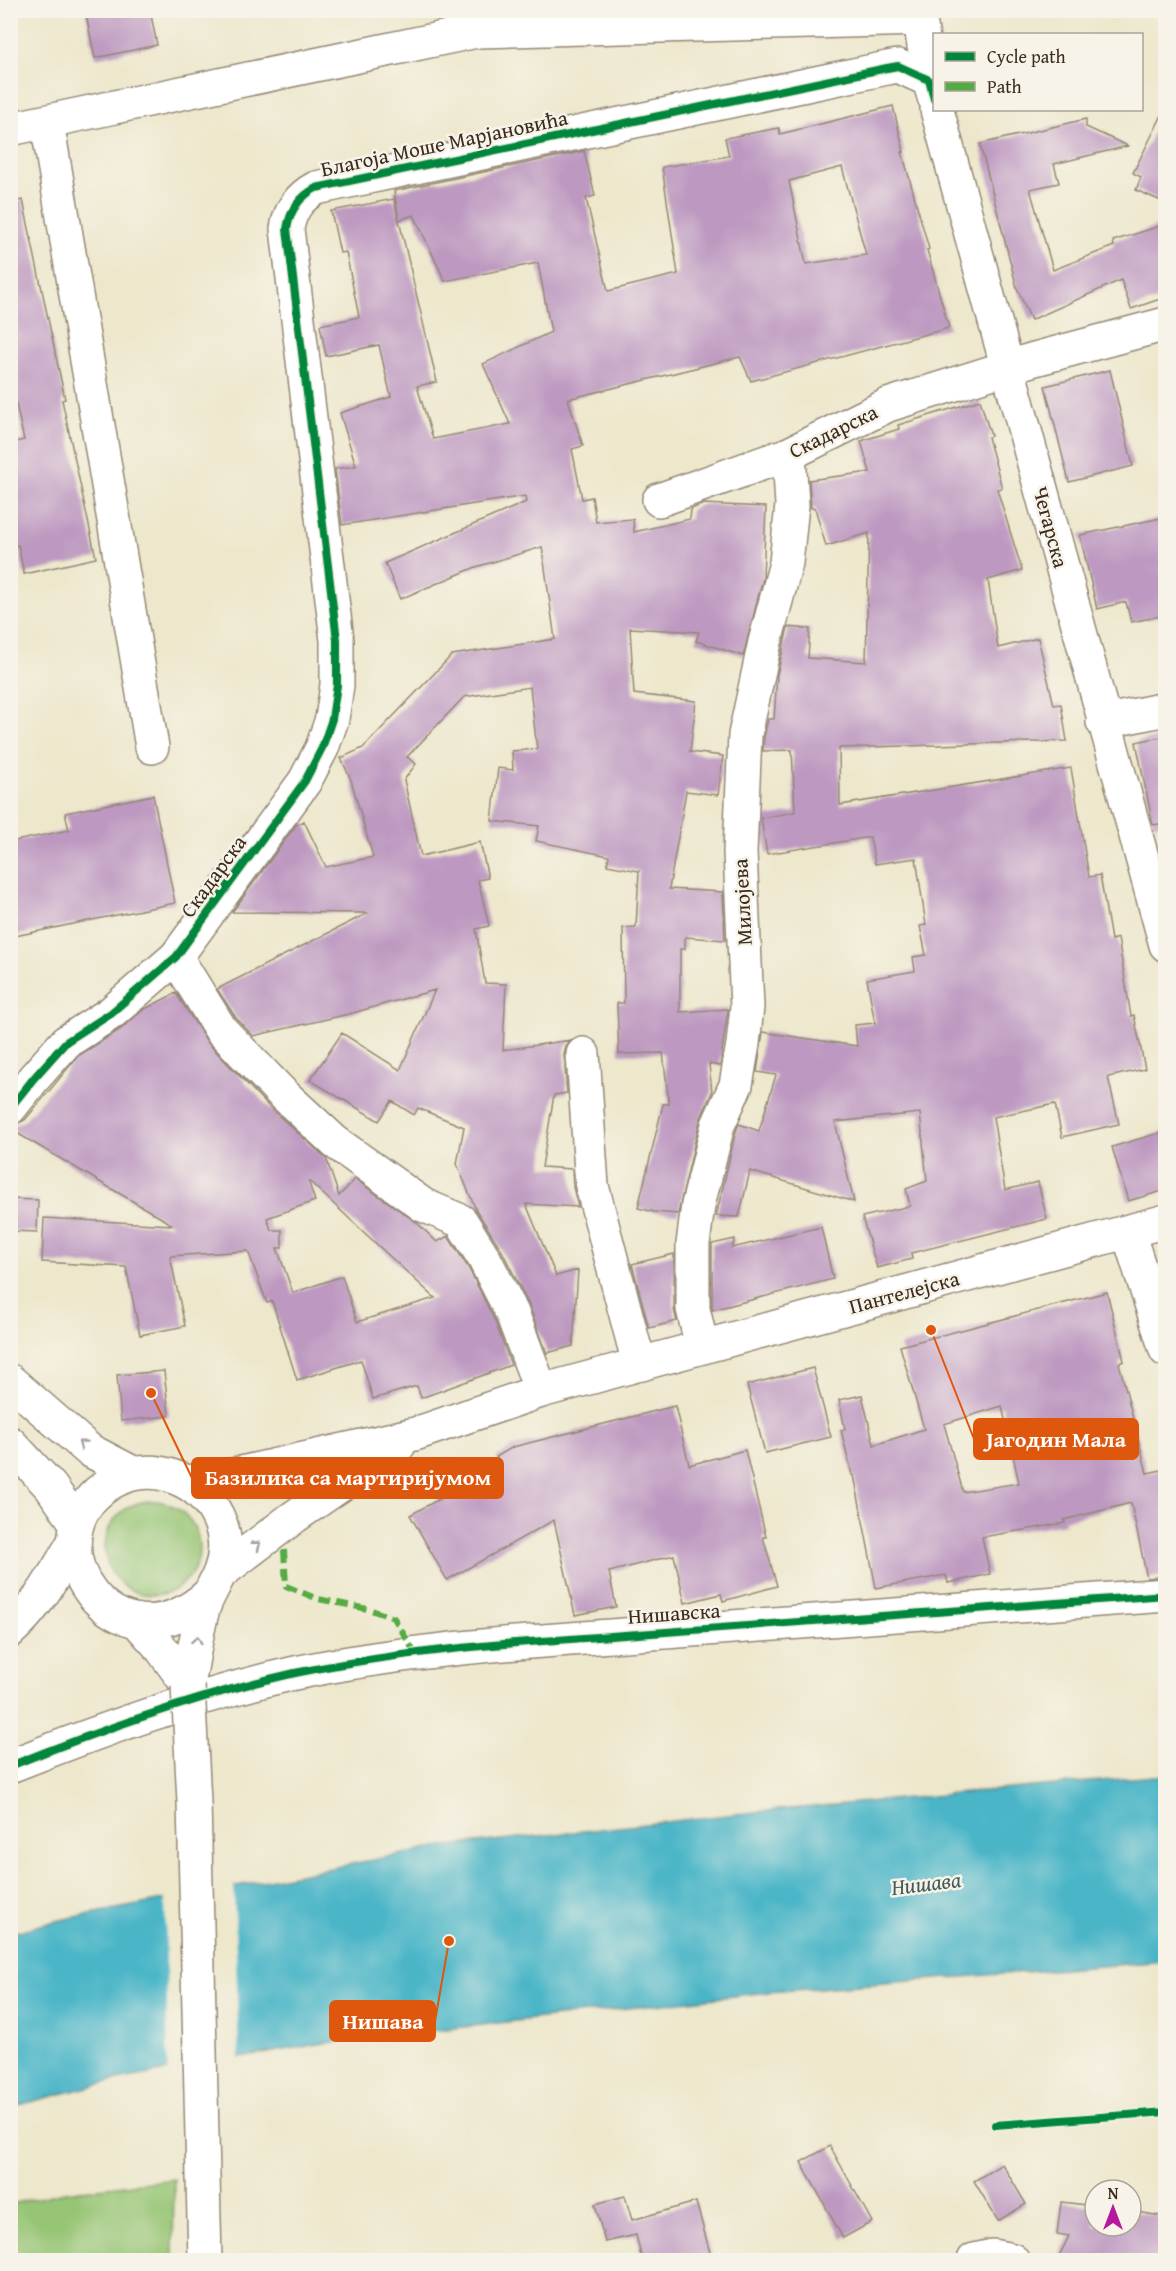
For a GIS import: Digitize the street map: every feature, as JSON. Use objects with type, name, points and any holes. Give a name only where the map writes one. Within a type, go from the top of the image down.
[{"type":"street","points":[[10,129],[475,21],[920,15]]},
{"type":"street","name":"Чегарска","points":[[920,15],[933,90]]},
{"type":"street","name":"Благоја Моше Марјановића","points":[[333,605],[287,229],[290,214],[306,193],[316,188],[898,66],[933,95]]},
{"type":"street","name":"Чегарска","points":[[938,111],[1103,722],[1166,945]]},
{"type":"street","points":[[47,122],[152,747]]},
{"type":"street","name":"Скадарска","points":[[659,500],[789,454],[888,405],[1008,367],[1166,324]]},
{"type":"street","name":"Милојева","points":[[702,1347],[693,1309],[693,1244],[698,1205],[718,1125],[736,1084],[743,1044],[747,1008],[740,852],[745,735],[765,642],[786,563],[792,505],[789,454]]},
{"type":"street","name":"Скадарска","points":[[10,1108],[66,1042],[111,1013],[176,957],[305,781],[322,747],[332,719],[337,685],[337,640],[333,605]]},
{"type":"street","points":[[1103,722],[1166,709]]},
{"type":"street","points":[[176,957],[221,1030],[282,1093],[335,1142],[423,1205],[461,1221],[484,1258],[512,1314],[541,1390]]},
{"type":"street","points":[[583,1054],[592,1186],[634,1345],[642,1364]]},
{"type":"street","name":"Пантелејска","points":[[188,1482],[232,1475],[416,1434],[541,1390],[1166,1221]]},
{"type":"street","points":[[1128,1232],[1166,1350]]},
{"type":"street","points":[[10,1381],[89,1450],[133,1473]]},
{"type":"street","name":"Пантелејска","points":[[214,1584],[294,1516],[416,1434]]},
{"type":"street","points":[[10,1443],[51,1487],[76,1533],[77,1569],[90,1594],[111,1611],[137,1621],[156,1622],[176,1617],[193,1608],[214,1584]]},
{"type":"street","points":[[10,1631],[27,1616],[39,1600],[76,1533],[86,1506],[98,1491],[114,1480],[133,1473],[161,1472],[188,1482],[202,1492],[213,1506],[221,1522],[224,1556],[201,1620],[189,1693],[194,1802],[205,2260]]},
{"type":"street","name":"Нишавска","points":[[10,1766],[128,1721],[189,1693],[430,1651],[1166,1595]]},
{"type":"street","points":[[137,1621],[161,1648],[189,1693]]},
{"type":"street","points":[[974,2260],[992,2256],[1012,2260]]},
{"type":"green space","points":[[152,1501],[170,1504],[185,1515],[196,1530],[199,1548],[196,1566],[185,1581],[170,1592],[152,1595],[134,1592],[119,1581],[108,1566],[105,1548],[108,1530],[119,1515],[134,1504]]},
{"type":"green space","points":[[174,2179],[173,2260],[11,2260],[11,2204],[65,2192]]},
{"type":"water","points":[[1165,1775],[1165,1961],[768,1992],[324,2043],[111,2081],[11,2107],[11,1933],[60,1920],[440,1847],[746,1813]]},
{"type":"pier","points":[[234,1885],[239,2062],[168,2074],[165,1898]]},
{"type":"building","points":[[85,10],[150,10],[157,45],[95,58]]},
{"type":"building","points":[[893,106],[904,152],[902,152],[949,328],[751,381],[740,357],[568,399],[583,446],[572,449],[582,499],[592,497],[596,522],[633,519],[634,532],[690,519],[691,509],[704,504],[766,507],[763,578],[743,656],[696,641],[699,632],[630,628],[634,694],[696,701],[690,752],[723,756],[718,795],[686,791],[669,889],[723,892],[725,940],[685,937],[685,949],[680,949],[680,1012],[728,1009],[720,1066],[709,1064],[712,1092],[700,1120],[678,1214],[638,1208],[663,1104],[669,1104],[663,1053],[619,1054],[617,1003],[624,1003],[623,928],[636,927],[639,871],[607,865],[609,856],[536,841],[539,826],[492,821],[498,768],[513,770],[512,751],[537,749],[530,687],[464,697],[407,757],[416,764],[404,780],[421,856],[480,842],[488,878],[478,880],[489,926],[476,929],[485,983],[506,984],[503,1050],[571,1040],[566,1046],[564,1055],[567,1093],[554,1095],[542,1167],[572,1169],[573,1187],[578,1207],[526,1204],[556,1276],[578,1270],[573,1346],[547,1353],[529,1305],[501,1249],[476,1210],[457,1164],[464,1127],[418,1108],[414,1115],[392,1101],[379,1121],[310,1080],[342,1033],[400,1070],[435,990],[349,1014],[253,1036],[236,1018],[217,989],[368,913],[232,912],[296,825],[304,821],[326,867],[373,857],[351,780],[341,758],[363,748],[452,655],[555,639],[542,547],[476,567],[400,599],[385,563],[526,502],[525,496],[342,525],[335,469],[356,466],[340,413],[391,397],[379,345],[326,356],[320,325],[359,317],[346,252],[340,253],[331,211],[394,199],[437,382],[417,386],[433,439],[510,424],[483,364],[551,332],[538,263],[445,281],[414,215],[399,220],[394,191],[584,151],[595,196],[586,198],[608,291],[678,274],[662,167],[729,156],[725,138],[779,128],[780,134]],"holes":[[[842,167],[866,255],[806,264],[789,181]]]},
{"type":"building","points":[[1166,107],[1166,203],[1136,190],[1141,177],[1133,173]]},
{"type":"building","points":[[1086,119],[1086,127],[1128,146],[1054,164],[1059,183],[1030,189],[1053,270],[1114,246],[1113,241],[1166,224],[1166,297],[1131,309],[1121,280],[1031,320],[1017,288],[980,144]]},
{"type":"building","points":[[23,200],[96,558],[24,574],[18,545],[10,547],[10,443],[24,440],[10,377],[10,202]]},
{"type":"building","points":[[1110,370],[1133,466],[1069,482],[1045,386]]},
{"type":"building","points":[[980,400],[991,436],[988,437],[1002,488],[997,489],[1022,570],[988,580],[998,648],[1038,638],[1054,705],[1061,704],[1067,741],[839,748],[840,805],[1071,768],[1089,877],[1100,875],[1111,940],[1118,938],[1131,1016],[1134,1015],[1145,1069],[1108,1077],[1119,1124],[1062,1137],[1055,1104],[993,1117],[1005,1190],[1038,1182],[1047,1219],[911,1253],[912,1259],[877,1268],[862,1217],[910,1206],[906,1189],[927,1181],[920,1113],[835,1122],[854,1202],[750,1171],[739,1217],[716,1216],[736,1131],[739,1124],[759,1131],[776,1075],[757,1072],[763,1032],[857,1046],[855,1025],[875,1023],[867,979],[915,971],[913,957],[926,955],[920,926],[926,925],[916,858],[875,864],[870,837],[767,854],[761,818],[795,812],[792,750],[763,751],[764,737],[768,719],[774,719],[777,675],[788,627],[810,629],[808,658],[866,662],[869,533],[826,546],[815,508],[811,508],[809,480],[870,472],[861,441],[899,429],[898,425]]},
{"type":"building","points":[[1166,517],[1166,615],[1131,622],[1126,602],[1097,609],[1080,535]]},
{"type":"building","points":[[1166,736],[1166,823],[1153,825],[1136,742]]},
{"type":"building","points":[[153,795],[175,903],[10,937],[10,842],[69,830],[65,813]]},
{"type":"building","points":[[176,993],[208,1043],[269,1107],[326,1158],[339,1196],[355,1179],[416,1222],[437,1242],[448,1236],[468,1267],[495,1321],[511,1365],[421,1398],[417,1386],[373,1399],[361,1360],[297,1380],[272,1301],[267,1303],[248,1251],[170,1256],[185,1326],[140,1335],[126,1267],[42,1262],[44,1218],[173,1225],[10,1129],[25,1120],[78,1056],[121,1029],[143,1010]],"holes":[[[308,1180],[435,1298],[357,1322],[342,1276],[293,1293],[277,1248],[282,1248],[282,1230],[271,1230],[267,1218],[315,1201]]]},
{"type":"building","points":[[1166,1131],[1166,1190],[1128,1201],[1112,1147]]},
{"type":"building","points":[[10,1199],[38,1200],[37,1232],[10,1231]]},
{"type":"building","points":[[821,1227],[833,1279],[712,1310],[712,1244],[735,1239],[732,1248]]},
{"type":"building","points":[[674,1254],[674,1309],[677,1321],[649,1328],[632,1264]]},
{"type":"building","points":[[1107,1292],[1124,1361],[1119,1363],[1147,1473],[1166,1469],[1166,1576],[1147,1578],[1131,1503],[1064,1520],[1065,1523],[982,1537],[990,1574],[948,1583],[946,1575],[876,1588],[854,1475],[852,1475],[841,1430],[845,1429],[839,1400],[862,1395],[874,1445],[924,1429],[900,1346]],"holes":[[[1002,1406],[1019,1483],[963,1492],[944,1424]]]},
{"type":"building","points":[[813,1368],[831,1437],[765,1453],[747,1385]]},
{"type":"building","points":[[164,1371],[169,1416],[121,1421],[117,1375]]},
{"type":"building","points":[[675,1406],[689,1465],[745,1450],[766,1537],[763,1537],[777,1586],[723,1601],[721,1594],[685,1603],[674,1555],[609,1572],[616,1607],[575,1615],[554,1520],[447,1580],[410,1515],[501,1465],[496,1457],[513,1447]]},
{"type":"building","points":[[830,2146],[872,2222],[843,2238],[801,2162]]},
{"type":"building","points":[[1002,2164],[1026,2204],[998,2221],[974,2181]]},
{"type":"building","points":[[625,2196],[632,2220],[696,2202],[712,2260],[642,2260],[636,2235],[605,2242],[595,2204]]},
{"type":"building","points":[[1061,2202],[1083,2205],[1083,2238],[1143,2238],[1143,2213],[1166,2217],[1166,2260],[1057,2260],[1069,2236],[1057,2234]]},
{"type":"marked path","points":[[284,1550],[286,1586],[318,1599],[368,1609],[394,1618],[415,1653]]},
{"type":"cycle path","points":[[10,1108],[66,1042],[111,1013],[176,957],[305,781],[322,748],[332,719],[337,685],[337,640],[287,229],[290,216],[300,200],[316,188],[898,66],[929,80],[933,95]]},
{"type":"cycle path","points":[[10,1766],[115,1726],[187,1702],[295,1673],[377,1658],[516,1643],[1166,1595]]},
{"type":"cycle path","points":[[995,2125],[1166,2112]]},
{"type":"place","name":"Јагодин Мала","points":[[931,1330]]},
{"type":"place","name":"Базилика са мартиријумом","points":[[151,1393]]},
{"type":"place","name":"Нишава","points":[[449,1941]]}]
